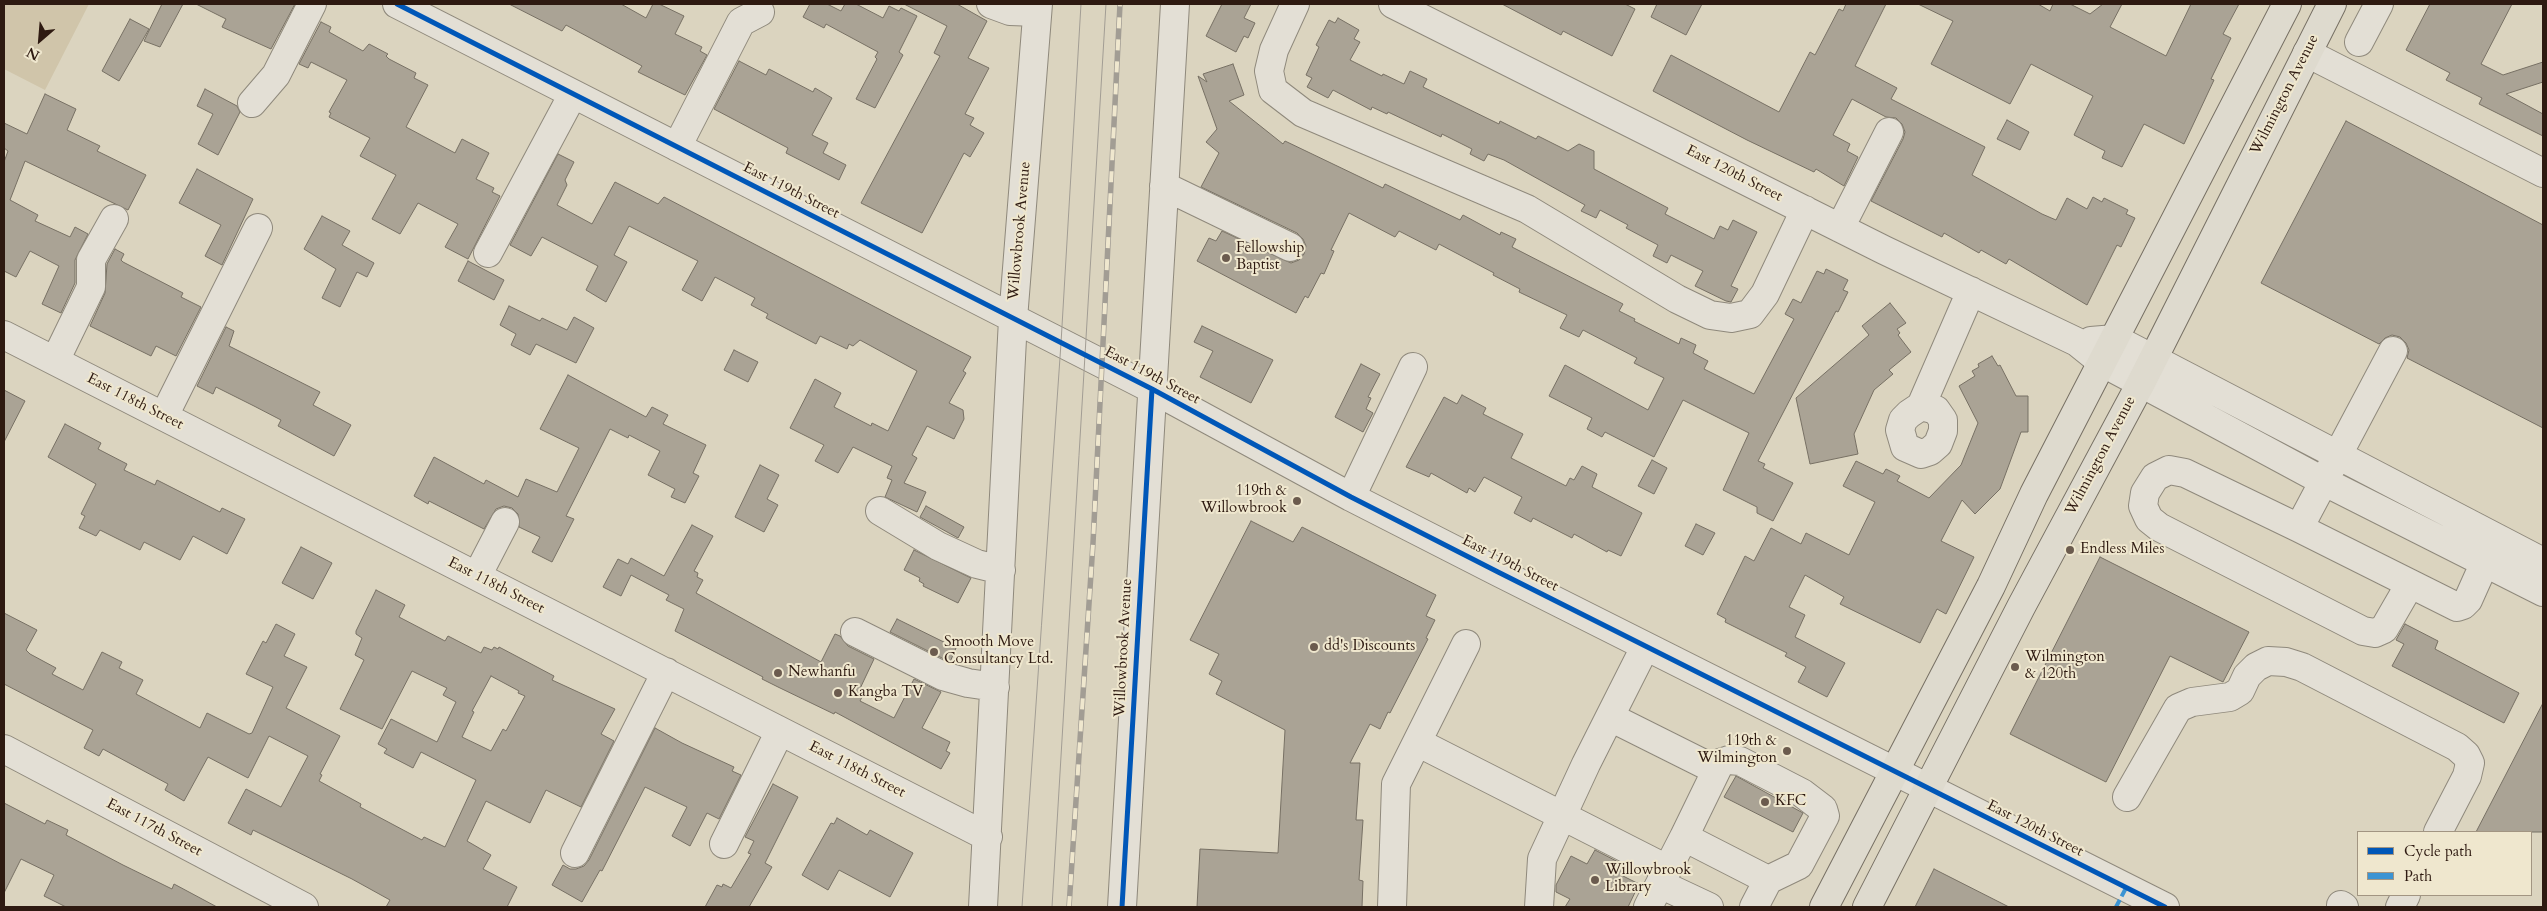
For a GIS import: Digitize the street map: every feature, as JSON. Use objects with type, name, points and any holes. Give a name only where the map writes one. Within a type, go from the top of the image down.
[{"type":"main road","points":[[1824,907],[1991,586],[2034,494],[2287,4]]},
{"type":"main road","name":"Wilmington Avenue","points":[[1867,907],[1927,789],[2141,383],[2332,4]]},
{"type":"street","points":[[252,103],[276,75],[312,4]]},
{"type":"street","name":"East 119th Street","points":[[397,4],[1152,389],[1352,497],[1894,772]]},
{"type":"street","points":[[991,4],[1010,11],[1037,8]]},
{"type":"street","name":"Willowbrook Avenue","points":[[1122,907],[1175,4]]},
{"type":"street","points":[[1295,4],[1274,50],[1269,72],[1273,90],[1303,113],[1527,208],[1677,299],[1710,316],[1731,318],[1750,314],[1765,294],[1805,210]]},
{"type":"street","name":"East 120th Street","points":[[1393,4],[1840,228],[2076,342],[2109,351]]},
{"type":"street","points":[[2359,42],[2379,4]]},
{"type":"street","name":"Willowbrook Avenue","points":[[983,907],[1013,318],[1037,8]]},
{"type":"street","points":[[677,147],[741,22],[760,12]]},
{"type":"street","points":[[2307,53],[2543,173]]},
{"type":"street","points":[[488,253],[573,94]]},
{"type":"street","points":[[1840,228],[1889,132]]},
{"type":"street","points":[[1164,186],[1290,247]]},
{"type":"street","points":[[56,361],[91,287],[91,260],[114,219]]},
{"type":"street","points":[[164,416],[258,228]]},
{"type":"street","points":[[1921,406],[1971,291]]},
{"type":"street","name":"East 118th Street","points":[[4,334],[988,837]]},
{"type":"street","points":[[2109,351],[2152,359],[2543,562]]},
{"type":"street","points":[[2109,351],[2141,383],[2324,481],[2543,592]]},
{"type":"street","points":[[2299,528],[2393,351]]},
{"type":"street","points":[[1352,497],[1413,367]]},
{"type":"street","points":[[2410,584],[2384,629],[2375,633],[2363,631],[2159,527],[2149,519],[2143,506],[2145,493],[2155,477],[2169,470],[2199,479],[2457,607],[2464,605],[2485,562]]},
{"type":"street","points":[[880,511],[938,546],[977,564],[1001,570]]},
{"type":"street","points":[[477,576],[505,522]]},
{"type":"street","points":[[855,632],[943,676],[968,683],[995,687]]},
{"type":"street","points":[[1392,907],[1396,784],[1466,644]]},
{"type":"street","points":[[1539,907],[1542,859],[1645,647]]},
{"type":"street","points":[[2127,797],[2178,708],[2192,702],[2230,697],[2240,691],[2247,676],[2256,667],[2268,660],[2286,662],[2302,667],[2448,742],[2466,755],[2470,763],[2467,776],[2439,831]]},
{"type":"street","points":[[575,853],[666,672]]},
{"type":"street","points":[[1610,716],[1716,770]]},
{"type":"street","points":[[724,844],[780,731]]},
{"type":"street","points":[[1417,742],[1563,815],[1658,887],[1709,907]]},
{"type":"street","name":"East 117th Street","points":[[4,749],[304,907]]},
{"type":"street","points":[[1658,887],[1720,763],[1729,760],[1740,761],[1802,792],[1823,809],[1825,816],[1799,865],[1768,880],[1754,907]]},
{"type":"street","name":"East 120th Street","points":[[1894,772],[2165,907]]},
{"type":"street","points":[[1688,828],[1768,880]]},
{"type":"shaded area","points":[[4,4],[89,4],[45,90],[4,69]]},
{"type":"building","points":[[162,4],[183,4],[160,47],[144,41]]},
{"type":"building","points":[[196,4],[295,4],[271,49],[222,27],[226,19]]},
{"type":"building","points":[[509,4],[621,4],[646,18],[653,4],[659,4],[684,16],[675,34],[702,47],[700,51],[707,55],[685,95],[638,72],[642,66],[566,25],[562,31]]},
{"type":"building","points":[[810,4],[827,4],[841,11],[845,4],[856,4],[883,18],[889,6],[899,11],[901,8],[917,16],[899,52],[903,55],[875,108],[856,99],[877,59],[875,57],[878,52],[826,24],[824,28],[803,17]]},
{"type":"building","points":[[904,4],[957,4],[987,21],[968,58],[989,68],[965,114],[974,118],[970,125],[984,133],[970,157],[964,153],[922,233],[861,203],[940,56],[934,53],[947,26]]},
{"type":"building","points":[[1222,4],[1251,4],[1244,18],[1255,23],[1248,38],[1244,36],[1236,52],[1206,36]]},
{"type":"building","points":[[1502,4],[1625,4],[1635,9],[1612,56],[1563,31],[1561,35]]},
{"type":"building","points":[[1657,4],[1702,4],[1686,35],[1651,17]]},
{"type":"building","points":[[1846,4],[1886,4],[1855,66],[1897,88],[1891,99],[1985,147],[1972,175],[2056,220],[2067,198],[2087,209],[2093,197],[2102,202],[2104,198],[2128,210],[2126,214],[2135,218],[2121,247],[2117,245],[2087,305],[2009,259],[2006,264],[1981,250],[1979,253],[1944,233],[1942,237],[1871,201],[1903,139],[1905,132],[1902,124],[1896,118],[1886,117],[1852,99],[1833,135],[1850,144],[1847,151],[1858,157],[1844,186],[1816,169],[1814,172],[1747,140],[1653,91],[1671,55],[1779,112],[1810,52],[1815,55],[1839,9],[1843,11]]},
{"type":"building","points":[[1918,4],[2038,4],[2050,11],[2053,4],[2070,4],[2090,14],[2103,4],[2122,4],[2110,27],[2166,56],[2191,4],[2239,4],[2223,34],[2231,38],[2211,79],[2214,80],[2184,144],[2144,124],[2122,167],[2102,158],[2105,151],[2074,135],[2093,96],[2031,64],[2010,104],[1931,64],[1953,21]]},
{"type":"building","points":[[2430,4],[2512,4],[2481,64],[2503,75],[2543,62],[2543,82],[2506,94],[2543,114],[2543,136],[2479,104],[2482,98],[2446,80],[2450,73],[2406,50]]},
{"type":"building","points":[[1338,18],[1359,30],[1354,39],[1360,42],[1350,60],[1382,76],[1383,74],[1404,84],[1410,71],[1427,79],[1423,87],[1499,124],[1500,121],[1536,139],[1538,136],[1568,151],[1579,144],[1594,151],[1594,169],[1668,208],[1665,214],[1714,239],[1720,226],[1728,230],[1733,220],[1757,232],[1731,286],[1738,289],[1731,302],[1695,286],[1703,271],[1671,255],[1667,263],[1653,256],[1658,245],[1626,228],[1628,225],[1600,210],[1596,218],[1581,211],[1585,205],[1504,160],[1488,154],[1484,161],[1470,154],[1472,149],[1442,134],[1441,137],[1388,112],[1387,114],[1372,107],[1371,110],[1333,90],[1328,98],[1307,87],[1312,78],[1306,75],[1319,47],[1316,45],[1329,20],[1335,23]]},
{"type":"building","points":[[130,19],[149,29],[119,81],[102,71]]},
{"type":"building","points":[[321,22],[331,27],[329,32],[363,51],[369,44],[388,54],[386,56],[389,59],[416,73],[414,78],[428,85],[406,127],[455,153],[462,139],[489,153],[476,179],[494,188],[492,192],[500,196],[468,259],[445,247],[458,224],[418,203],[400,234],[372,219],[396,175],[360,156],[370,138],[329,117],[331,113],[329,112],[347,80],[311,62],[308,68],[299,64]]},
{"type":"building","points":[[739,61],[766,75],[769,69],[813,92],[815,88],[832,98],[812,135],[828,143],[823,153],[846,165],[839,180],[786,153],[788,148],[714,109]]},
{"type":"building","points":[[1233,64],[1244,95],[1229,101],[1283,144],[1285,141],[1383,188],[1385,184],[1460,220],[1463,215],[1500,235],[1501,232],[1516,239],[1512,247],[1623,304],[1619,311],[1635,319],[1634,321],[1679,344],[1681,338],[1696,345],[1693,353],[1708,361],[1704,369],[1754,394],[1794,319],[1785,314],[1793,299],[1801,303],[1817,271],[1824,274],[1826,269],[1848,280],[1843,290],[1848,292],[1838,312],[1836,311],[1758,461],[1765,464],[1763,468],[1793,483],[1773,521],[1757,513],[1757,507],[1723,490],[1749,433],[1683,400],[1654,457],[1605,432],[1602,437],[1587,429],[1592,418],[1549,396],[1565,365],[1648,410],[1664,378],[1634,363],[1637,358],[1583,330],[1579,337],[1560,328],[1567,315],[1519,292],[1520,289],[1493,275],[1494,273],[1439,244],[1436,250],[1399,231],[1395,237],[1349,213],[1331,250],[1334,251],[1324,274],[1321,273],[1308,298],[1305,296],[1296,313],[1197,261],[1209,238],[1216,241],[1222,231],[1291,263],[1299,260],[1304,254],[1306,246],[1303,239],[1297,233],[1201,187],[1219,153],[1206,142],[1217,129],[1198,76],[1207,82],[1203,74]]},
{"type":"building","points":[[205,89],[237,106],[240,112],[218,155],[198,144],[213,114],[197,106]]},
{"type":"building","points":[[45,94],[76,109],[67,130],[100,146],[97,151],[146,175],[128,210],[25,161],[10,200],[38,215],[35,221],[70,237],[75,227],[88,234],[75,260],[75,283],[61,313],[42,304],[59,266],[30,251],[16,277],[4,271],[4,162],[8,151],[4,148],[4,123],[27,134]]},
{"type":"building","points":[[2007,120],[2029,132],[2020,150],[1997,139]]},
{"type":"building","points":[[2346,121],[2543,225],[2543,428],[2407,358],[2409,350],[2406,343],[2400,337],[2392,335],[2385,338],[2379,344],[2261,283]]},
{"type":"building","points":[[558,154],[574,162],[565,180],[567,185],[557,205],[592,224],[615,182],[658,204],[664,197],[971,357],[963,371],[966,373],[949,403],[963,410],[964,419],[954,439],[927,426],[912,455],[917,458],[904,483],[926,492],[917,512],[885,497],[892,480],[887,478],[892,466],[853,447],[838,473],[815,461],[824,445],[790,428],[815,379],[841,393],[834,407],[871,426],[872,423],[888,431],[917,371],[860,340],[853,346],[849,344],[847,349],[820,336],[816,344],[766,318],[768,314],[751,305],[755,298],[715,277],[702,301],[682,290],[698,261],[629,226],[614,255],[627,262],[606,302],[586,290],[598,266],[542,237],[531,256],[510,245]]},
{"type":"building","points":[[197,169],[253,199],[222,265],[205,256],[221,225],[179,203]]},
{"type":"building","points":[[322,216],[350,231],[342,245],[374,263],[367,277],[357,272],[340,307],[322,298],[336,269],[304,249]]},
{"type":"building","points":[[115,249],[124,254],[121,260],[123,262],[183,293],[181,297],[201,307],[176,356],[156,346],[151,356],[90,326],[105,293],[107,264]]},
{"type":"building","points":[[468,261],[504,280],[494,300],[458,281]]},
{"type":"building","points":[[1890,303],[1906,323],[1897,329],[1900,333],[1898,335],[1911,352],[1889,370],[1893,374],[1874,390],[1854,434],[1858,454],[1810,464],[1796,398],[1869,335],[1862,326]]},
{"type":"building","points":[[509,306],[540,321],[542,318],[567,330],[574,317],[594,328],[576,363],[536,344],[530,355],[511,345],[516,334],[500,325]]},
{"type":"building","points":[[1202,326],[1273,360],[1251,403],[1200,377],[1213,351],[1194,342]]},
{"type":"building","points":[[226,327],[234,331],[229,346],[320,392],[313,405],[351,425],[334,456],[278,426],[281,420],[254,406],[216,387],[213,394],[197,386]]},
{"type":"building","points":[[734,350],[758,362],[748,382],[724,370]]},
{"type":"building","points":[[1992,356],[1998,366],[2000,365],[2016,396],[2028,396],[2028,432],[2021,432],[2000,489],[1975,514],[1962,500],[1941,541],[1974,557],[1946,614],[1937,609],[1920,643],[1840,604],[1844,597],[1805,575],[1789,607],[1805,615],[1795,637],[1845,663],[1827,697],[1798,682],[1806,667],[1785,656],[1787,653],[1725,622],[1726,619],[1717,614],[1745,556],[1754,561],[1771,528],[1801,544],[1806,533],[1849,555],[1875,502],[1843,486],[1856,461],[1883,474],[1886,469],[1900,476],[1897,481],[1929,498],[1961,465],[1978,423],[1959,386],[1975,376],[1972,371],[1979,367],[1978,364]]},
{"type":"building","points":[[1361,364],[1380,374],[1368,397],[1371,398],[1366,409],[1373,413],[1363,432],[1335,417]]},
{"type":"building","points":[[568,375],[646,417],[652,407],[668,415],[663,424],[706,445],[693,473],[699,476],[685,503],[671,497],[675,489],[648,475],[660,451],[629,435],[628,438],[610,429],[566,516],[574,519],[552,562],[532,552],[540,537],[519,527],[518,514],[512,508],[504,506],[496,509],[484,529],[429,501],[428,504],[414,496],[434,457],[484,484],[486,480],[518,497],[526,479],[557,492],[579,448],[540,429]]},
{"type":"building","points":[[4,390],[25,401],[4,442]]},
{"type":"building","points":[[1462,395],[1486,408],[1483,414],[1523,434],[1511,458],[1566,486],[1570,478],[1574,480],[1582,466],[1597,474],[1592,487],[1642,513],[1621,556],[1608,550],[1607,552],[1574,534],[1572,538],[1533,518],[1531,522],[1514,513],[1522,497],[1484,477],[1475,492],[1469,488],[1467,493],[1431,473],[1429,477],[1406,467],[1444,397],[1457,404]]},
{"type":"building","points":[[65,424],[101,443],[98,449],[127,464],[124,470],[155,485],[157,480],[220,512],[222,508],[245,519],[227,554],[193,536],[180,560],[144,542],[140,550],[100,530],[96,536],[79,528],[85,516],[81,514],[96,484],[48,457]]},
{"type":"building","points":[[1652,460],[1667,468],[1654,494],[1638,486]]},
{"type":"building","points":[[760,465],[779,475],[767,499],[778,505],[764,532],[735,517]]},
{"type":"building","points":[[926,506],[964,527],[958,538],[920,517]]},
{"type":"building","name":"dd's Discounts","points":[[1251,521],[1293,542],[1302,527],[1436,595],[1426,616],[1435,620],[1426,638],[1428,639],[1380,729],[1370,724],[1350,763],[1360,763],[1356,820],[1363,820],[1359,880],[1363,881],[1362,907],[1197,907],[1200,849],[1278,853],[1285,730],[1216,694],[1222,681],[1209,674],[1219,654],[1190,640]]},
{"type":"building","points":[[1696,524],[1715,533],[1703,555],[1685,546]]},
{"type":"building","points":[[692,525],[713,536],[694,571],[698,573],[697,577],[703,580],[696,593],[821,662],[835,634],[840,636],[848,646],[874,659],[857,695],[862,697],[860,701],[894,718],[914,679],[941,692],[922,728],[950,742],[946,751],[950,753],[941,769],[835,712],[834,714],[762,679],[763,677],[675,631],[684,609],[666,600],[669,595],[631,575],[621,596],[603,587],[618,559],[628,564],[631,558],[664,576]]},
{"type":"building","points":[[301,547],[332,563],[313,599],[282,583]]},
{"type":"building","points":[[914,550],[971,578],[958,603],[923,586],[924,584],[919,581],[920,578],[904,570]]},
{"type":"building","points":[[2100,557],[2249,632],[2223,682],[2170,656],[2106,782],[2010,734]]},
{"type":"building","points":[[376,590],[405,605],[399,617],[445,641],[448,636],[481,653],[484,647],[492,650],[494,647],[498,649],[499,647],[554,676],[552,680],[615,709],[601,734],[614,741],[581,807],[546,790],[530,823],[486,801],[467,841],[491,855],[483,869],[517,887],[507,907],[386,907],[390,900],[352,879],[253,830],[251,835],[228,823],[246,789],[281,807],[308,756],[269,736],[248,778],[208,757],[184,801],[165,790],[168,784],[103,749],[99,756],[84,748],[93,730],[4,684],[4,613],[37,630],[26,650],[30,654],[56,668],[52,674],[83,690],[102,652],[122,662],[119,668],[143,680],[136,694],[200,728],[207,713],[249,734],[252,733],[273,687],[246,674],[263,641],[266,643],[276,624],[295,634],[284,656],[307,667],[286,708],[340,736],[320,774],[322,775],[319,781],[361,804],[360,807],[422,840],[424,837],[445,847],[476,780],[421,752],[413,768],[384,753],[387,749],[378,744],[391,719],[437,742],[456,702],[443,695],[447,688],[412,671],[382,729],[340,709],[364,660],[355,655],[362,638],[356,634]],"holes":[[[491,676],[519,691],[518,693],[525,696],[506,731],[503,729],[491,751],[462,737],[474,712],[472,711]]]},
{"type":"building","points":[[897,619],[956,648],[950,662],[890,632]]},
{"type":"building","points":[[2405,624],[2438,641],[2435,649],[2519,693],[2504,723],[2392,666],[2404,644],[2396,640]]},
{"type":"building","points":[[2543,703],[2543,832],[2477,831]]},
{"type":"building","points":[[655,728],[734,767],[732,771],[741,775],[719,819],[707,813],[690,846],[672,836],[687,807],[645,787],[602,871],[600,870],[582,902],[552,885],[563,865],[570,869],[576,869],[584,866],[589,860]]},
{"type":"building","name":"KFC","points":[[1736,776],[1803,813],[1793,832],[1724,797]]},
{"type":"building","points":[[773,784],[798,797],[765,863],[772,867],[749,907],[705,907],[717,885],[722,887],[723,884],[731,888],[751,854],[748,853],[754,841],[745,837]]},
{"type":"building","points":[[4,803],[45,824],[47,820],[68,830],[66,835],[123,865],[172,889],[174,884],[217,907],[66,907],[44,896],[54,875],[21,859],[4,893]]},
{"type":"building","points":[[837,818],[867,835],[870,830],[913,853],[890,897],[839,870],[828,890],[802,875],[831,823],[834,824]]},
{"type":"building","name":"Willowbrook Library","points":[[1595,850],[1628,867],[1623,876],[1639,884],[1628,907],[1565,907],[1570,899],[1556,892],[1556,885],[1571,856],[1587,864]]},
{"type":"building","points":[[1934,869],[2009,907],[1915,907]]},
{"type":"tram line","points":[[1022,907],[1061,343],[1081,4]]},
{"type":"tram line","points":[[1052,907],[1106,4]]},
{"type":"railway","points":[[1069,907],[1093,543],[1120,4]]},
{"type":"marked path","points":[[2116,907],[2126,888]]},
{"type":"cycle path","points":[[397,4],[1152,389],[1351,497],[2165,907]]},
{"type":"cycle path","points":[[1122,907],[1152,389]]},
{"type":"place","name":"Fellowship Baptist","points":[[1226,258]]},
{"type":"place","name":"119th & Willowbrook","points":[[1297,501]]},
{"type":"place","name":"Endless Miles","points":[[2070,550]]},
{"type":"place","name":"dd's Discounts","points":[[1314,647]]},
{"type":"place","name":"Smooth Move Consultancy Ltd.","points":[[934,652]]},
{"type":"place","name":"Wilmington & 120th","points":[[2015,667]]},
{"type":"place","name":"Newhanfu","points":[[778,673]]},
{"type":"place","name":"Kangba TV","points":[[838,693]]},
{"type":"place","name":"119th & Wilmington","points":[[1787,751]]},
{"type":"place","name":"KFC","points":[[1765,802]]},
{"type":"place","name":"Willowbrook Library","points":[[1595,880]]}]
